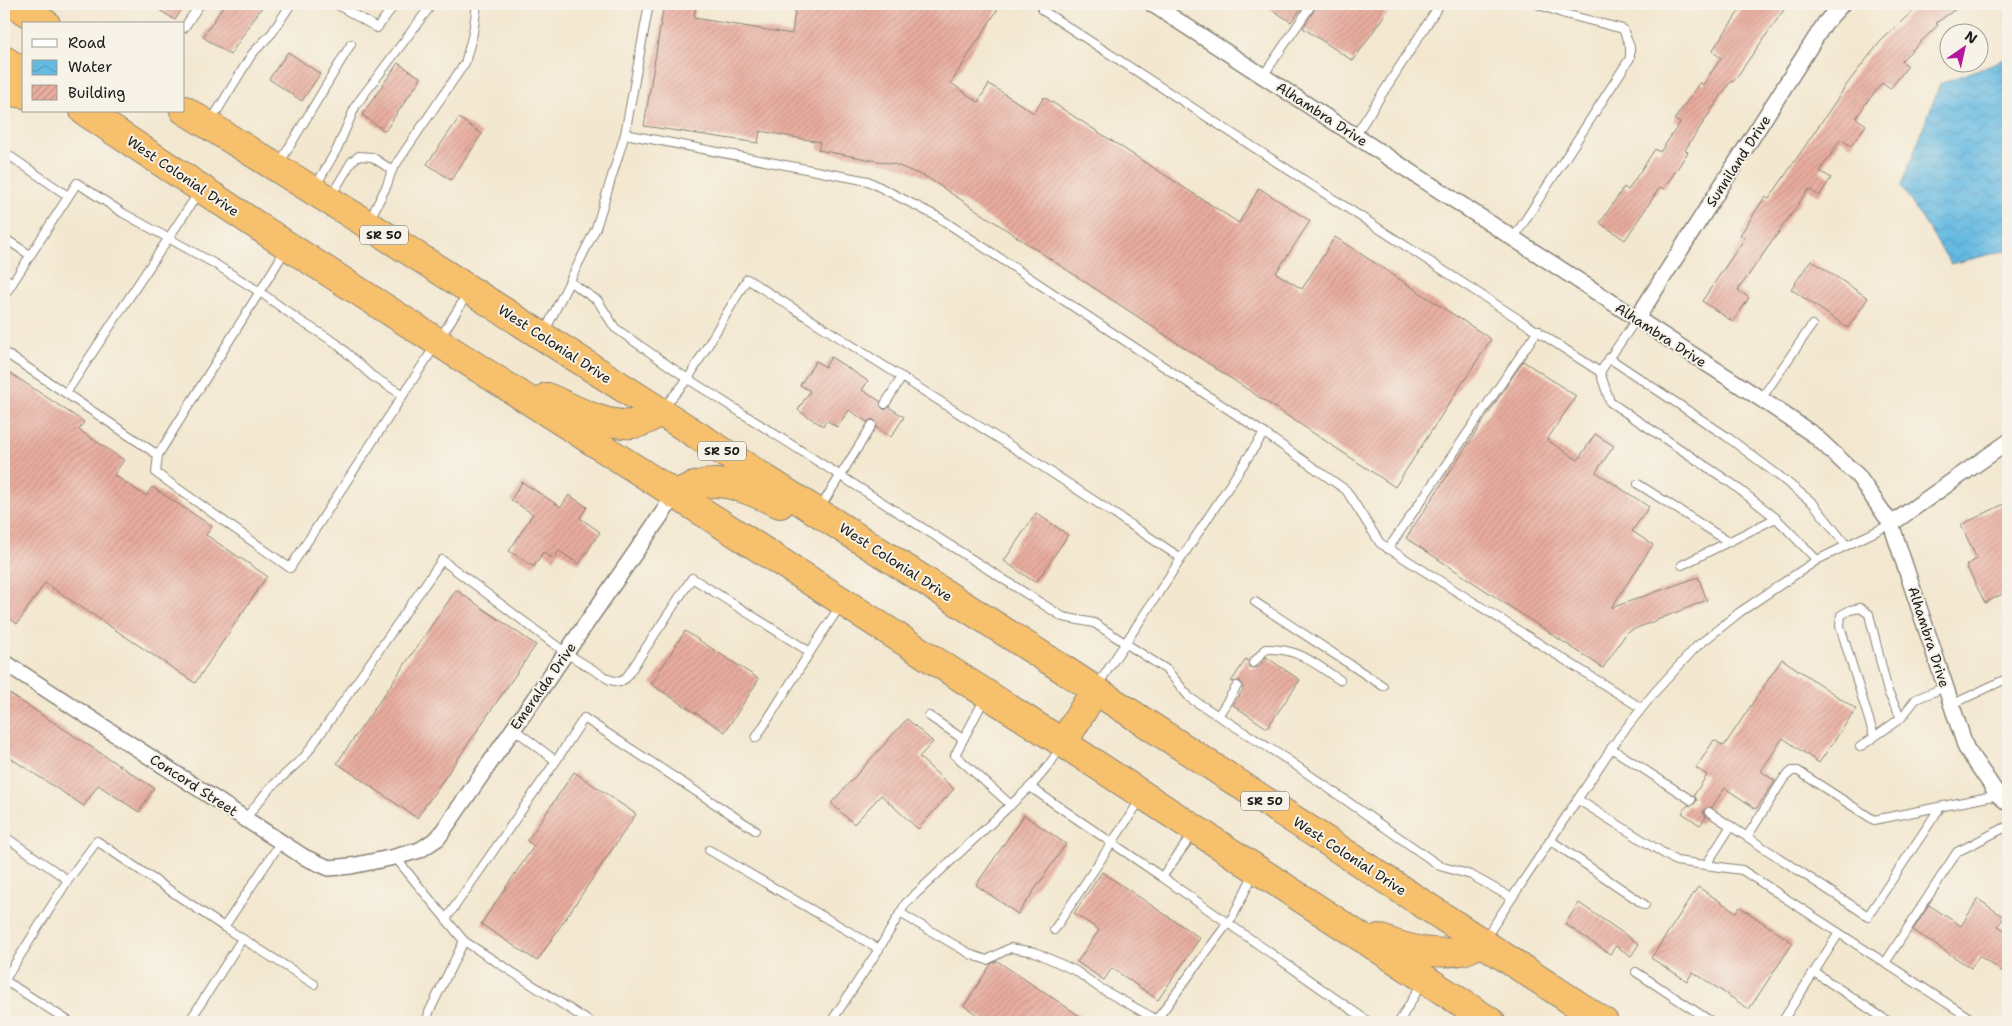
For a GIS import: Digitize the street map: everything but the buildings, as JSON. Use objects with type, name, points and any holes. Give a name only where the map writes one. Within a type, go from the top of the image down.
[{"type":"highway","points":[[14,4],[43,22]]},
{"type":"highway","points":[[4,60],[22,71]]},
{"type":"highway","points":[[4,91],[22,94]]},
{"type":"highway","name":"West Colonial Drive","points":[[185,111],[367,224],[818,512],[1604,1022]]},
{"type":"highway","name":"West Colonial Drive","points":[[86,112],[437,343],[988,694],[1491,1022]]},
{"type":"highway","points":[[474,366],[605,422],[633,424],[648,420],[660,411]]},
{"type":"highway","points":[[675,495],[685,489],[708,483],[735,484],[860,539]]},
{"type":"highway","points":[[1063,743],[1095,690]]},
{"type":"highway","points":[[1330,917],[1397,946],[1436,954],[1462,951],[1483,942]]},
{"type":"street","name":"Alhambra Drive","points":[[1152,4],[1170,8],[1263,76],[1636,320],[1761,399],[1814,435],[1858,476],[1891,524],[1966,748],[2003,799]]},
{"type":"street","name":"Sunniland Drive","points":[[1636,320],[1825,24],[1842,4]]},
{"type":"street","points":[[1891,524],[2008,442]]},
{"type":"street","name":"Emeralda Drive","points":[[396,857],[420,850],[438,838],[675,495]]},
{"type":"street","name":"Concord Street","points":[[4,662],[304,857],[329,868],[396,857]]},
{"type":"lane","points":[[185,26],[200,4]]},
{"type":"lane","points":[[209,125],[252,54],[272,33],[291,4]]},
{"type":"lane","points":[[336,4],[377,28],[395,4]]},
{"type":"lane","points":[[320,195],[356,105],[422,14],[432,4]]},
{"type":"lane","points":[[367,224],[387,185],[392,170],[464,63],[473,32],[476,4]]},
{"type":"lane","points":[[543,336],[596,228],[625,134],[649,4]]},
{"type":"lane","points":[[1263,76],[1312,4]]},
{"type":"lane","points":[[1355,136],[1440,4]]},
{"type":"lane","points":[[1513,239],[1630,58],[1630,46],[1623,29],[1565,14],[1537,4]]},
{"type":"lane","points":[[1042,10],[1600,372],[1610,402],[1731,483],[1776,518],[1817,560]]},
{"type":"lane","points":[[277,168],[351,44]]},
{"type":"lane","points":[[625,134],[868,181],[938,217],[1264,433],[1346,490],[1380,543],[1641,708]]},
{"type":"lane","points":[[4,152],[68,196]]},
{"type":"lane","points":[[320,195],[359,156],[372,157],[392,170]]},
{"type":"lane","points":[[4,296],[77,183],[123,213],[260,292],[299,320],[336,343],[372,376],[403,395]]},
{"type":"lane","points":[[66,392],[202,189]]},
{"type":"lane","points":[[4,238],[30,255]]},
{"type":"lane","points":[[288,246],[158,455],[156,473],[290,568],[470,290]]},
{"type":"lane","points":[[4,277],[12,283]]},
{"type":"lane","points":[[660,411],[688,378],[747,279],[1031,459],[1181,558]]},
{"type":"lane","points":[[570,282],[598,301],[615,328],[688,378],[1063,617],[1094,623],[1167,670],[1190,698],[1288,760],[1440,866],[1472,875],[1512,898]]},
{"type":"lane","points":[[1600,372],[1636,320]]},
{"type":"lane","points":[[1761,399],[1812,325]]},
{"type":"lane","points":[[1388,548],[1538,330]]},
{"type":"lane","points":[[4,352],[158,455]]},
{"type":"lane","points":[[1609,358],[1726,436],[1774,472],[1813,503],[1846,545]]},
{"type":"lane","points":[[885,404],[902,378]]},
{"type":"lane","points":[[818,512],[872,425]]},
{"type":"lane","points":[[1095,690],[1264,433]]},
{"type":"lane","points":[[1638,484],[1729,542]]},
{"type":"lane","points":[[1682,565],[1776,518]]},
{"type":"lane","points":[[1483,942],[1611,748],[1641,708],[1696,647],[1740,612],[1817,560],[1891,524]]},
{"type":"lane","points":[[245,819],[268,789],[305,756],[442,560],[566,653],[610,680],[620,682],[626,678],[692,578],[810,652]]},
{"type":"lane","points":[[756,738],[843,602]]},
{"type":"lane","points":[[1255,602],[1383,686]]},
{"type":"lane","points":[[1874,736],[1840,626],[1842,615],[1850,610],[1860,608],[1869,614],[1888,692],[1902,718]]},
{"type":"lane","points":[[1253,663],[1266,649],[1282,649],[1296,652],[1340,680]]},
{"type":"lane","points":[[1951,705],[2008,678]]},
{"type":"lane","points":[[1218,716],[1237,686]]},
{"type":"lane","points":[[1860,747],[1902,718],[1916,699],[1945,687]]},
{"type":"lane","points":[[988,694],[955,755],[1011,805]]},
{"type":"lane","points":[[929,716],[963,739]]},
{"type":"lane","points":[[446,919],[584,718],[755,830]]},
{"type":"lane","points":[[514,729],[556,761]]},
{"type":"lane","points":[[830,1022],[879,949],[906,903],[1030,787],[1049,765],[1063,743]]},
{"type":"lane","points":[[1611,748],[1691,800]]},
{"type":"lane","points":[[1747,837],[1784,778],[1792,772],[1798,771],[1874,820],[2003,799]]},
{"type":"lane","points":[[1030,787],[1112,842],[1369,1022]]},
{"type":"lane","points":[[1054,930],[1143,795]]},
{"type":"lane","points":[[1578,799],[1676,861],[1742,870],[1976,1022]]},
{"type":"lane","points":[[1709,812],[1868,916],[1939,809]]},
{"type":"lane","points":[[1706,865],[1731,826]]},
{"type":"lane","points":[[1885,963],[1958,852],[2008,826]]},
{"type":"lane","points":[[1162,877],[1196,829]]},
{"type":"lane","points":[[4,836],[68,880]]},
{"type":"lane","points":[[1550,840],[1644,905]]},
{"type":"lane","points":[[70,1022],[4,980],[68,880],[97,841],[242,939],[314,984]]},
{"type":"lane","points":[[224,927],[281,842]]},
{"type":"lane","points":[[708,850],[879,949]]},
{"type":"lane","points":[[396,857],[464,941],[590,1022]]},
{"type":"lane","points":[[900,914],[972,955],[983,959],[987,960],[1010,948],[1035,952],[1076,971],[1098,987],[1159,1021],[1233,916],[1256,869]]},
{"type":"lane","points":[[1782,1022],[1839,933]]},
{"type":"lane","points":[[189,1022],[242,939]]},
{"type":"lane","points":[[427,1022],[429,1012],[464,941]]},
{"type":"lane","points":[[1636,972],[1708,1021]]},
{"type":"lane","points":[[1814,972],[1889,1022]]},
{"type":"lane","points":[[1399,1022],[1425,979]]},
{"type":"water","points":[[2008,58],[2008,250],[1951,264],[1901,186],[1940,84],[1971,72],[1990,72],[1990,65]]}]
